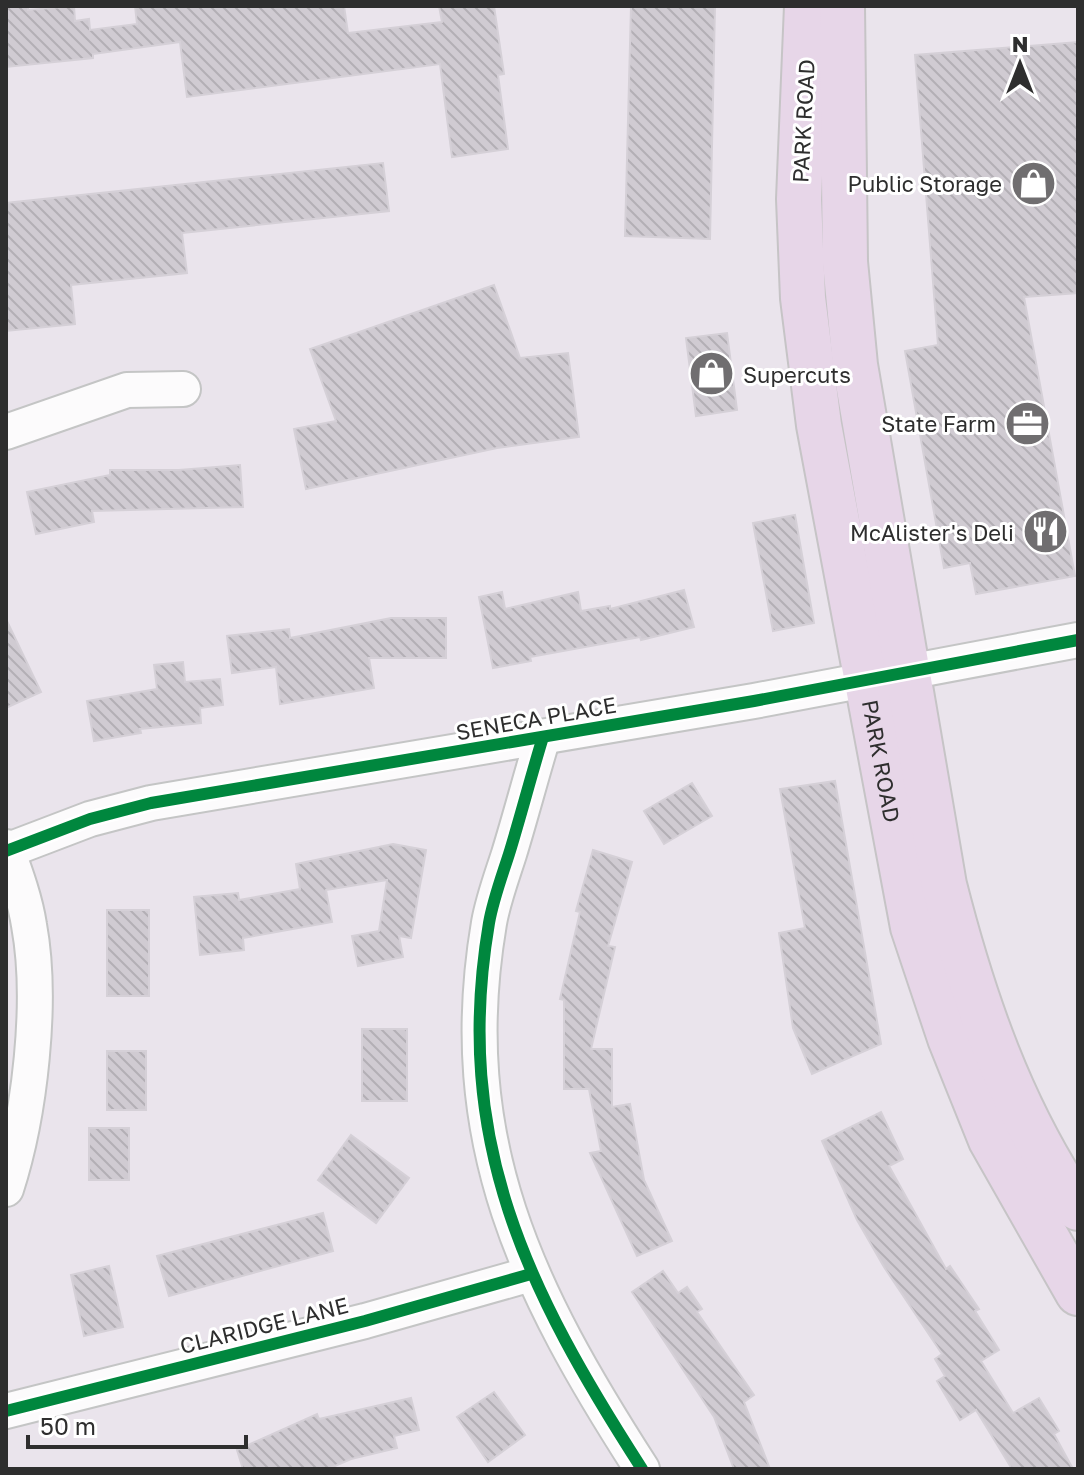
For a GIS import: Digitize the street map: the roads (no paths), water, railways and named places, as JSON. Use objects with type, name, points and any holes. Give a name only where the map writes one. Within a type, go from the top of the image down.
[{"type":"main road","name":"PARK ROAD","points":[[807,6],[799,199],[803,298],[819,425],[964,967],[992,1046],[1027,1122],[1078,1208]]},
{"type":"main road","name":"PARK ROAD","points":[[842,6],[845,262],[913,927],[950,1038],[991,1140],[1078,1293]]},
{"type":"street","points":[[6,432],[127,390],[183,389]]},
{"type":"street","name":"SENECA PLACE","points":[[6,850],[90,819],[151,803],[543,737],[1078,640]]},
{"type":"street","points":[[543,737],[489,921],[481,985],[480,1053],[486,1123],[501,1192],[531,1274],[580,1372],[642,1469]]},
{"type":"street","points":[[6,850],[29,925],[33,971],[32,1054],[15,1160],[6,1189]]},
{"type":"street","name":"CLARIDGE LANE","points":[[6,1411],[365,1321],[531,1274]]},
{"type":"place","name":"Public Storage","points":[[1033,183]]},
{"type":"place","name":"Supercuts","points":[[712,374]]},
{"type":"place","name":"State Farm","points":[[1027,423]]},
{"type":"place","name":"McAlister's Deli","points":[[1045,532]]}]
